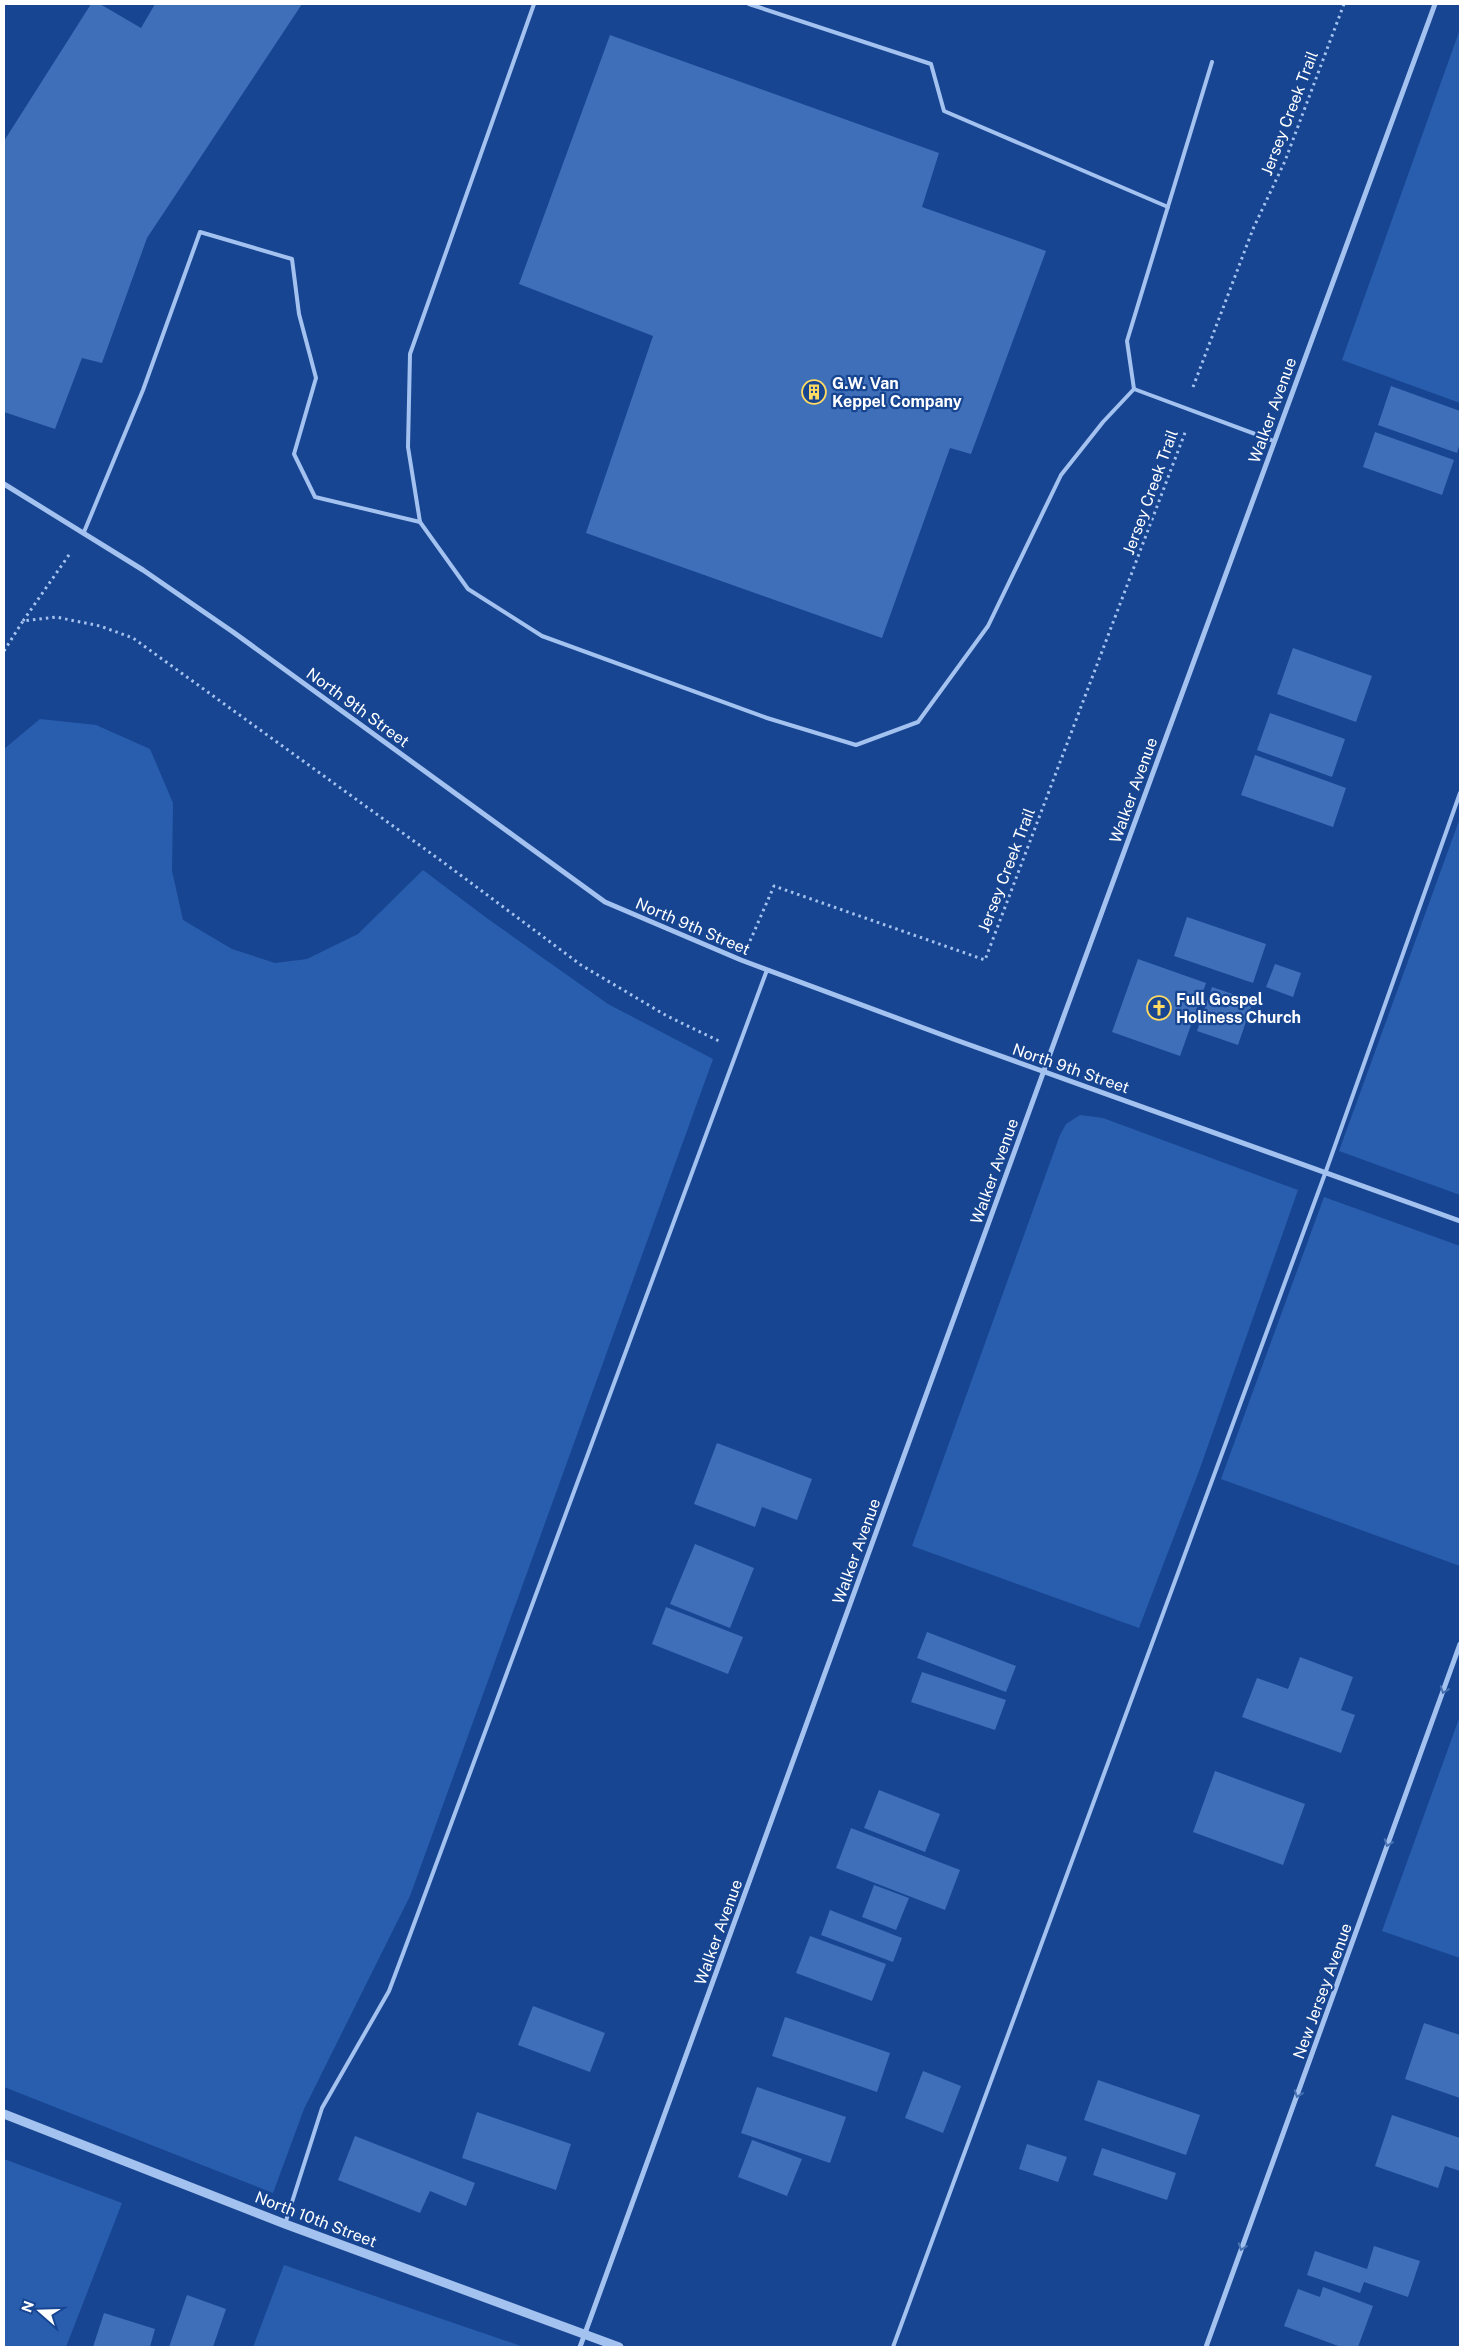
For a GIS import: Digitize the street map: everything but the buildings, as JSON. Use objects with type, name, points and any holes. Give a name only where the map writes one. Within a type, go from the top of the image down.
[{"type":"street","name":"Walker Avenue","points":[[580,2347],[1043,1071],[1435,4]]},
{"type":"street","name":"North 9th Street","points":[[4,484],[143,570],[253,646],[605,902],[767,970],[1460,1220]]},
{"type":"street","name":"New Jersey Avenue","points":[[1206,2347],[1460,1644]]},
{"type":"street","name":"North 10th Street","points":[[4,2114],[285,2224],[619,2347]]},
{"type":"lane","points":[[534,4],[410,354],[408,447],[420,522],[468,589],[542,636],[767,718],[856,745],[918,722],[988,626],[1061,475],[1103,422],[1134,389]]},
{"type":"lane","points":[[749,4],[931,64],[944,111],[1168,207]]},
{"type":"lane","points":[[1134,389],[1127,341],[1212,62]]},
{"type":"lane","points":[[84,532],[143,390],[200,232],[292,259],[298,314],[316,378],[294,454],[315,497],[420,522]]},
{"type":"lane","points":[[1134,389],[1274,442]]},
{"type":"lane","points":[[893,2347],[1326,1171],[1460,793]]},
{"type":"lane","points":[[285,2224],[322,2108],[389,1991],[767,970]]},
{"type":"path","name":"Jersey Creek Trail","points":[[985,960],[1185,438],[1193,386],[1253,229],[1285,162],[1344,4]]},
{"type":"path","points":[[23,621],[84,532]]},
{"type":"shaded area","points":[[1460,29],[1460,403],[1342,360]]},
{"type":"shaded area","points":[[40,719],[96,725],[150,749],[173,803],[172,871],[183,920],[232,949],[275,963],[307,959],[358,934],[423,870],[488,919],[608,1004],[713,1059],[410,1896],[304,2109],[273,2193],[4,2087],[4,749]]},
{"type":"shaded area","points":[[1460,818],[1460,1195],[1339,1151]]},
{"type":"shaded area","points":[[1080,1115],[1103,1118],[1298,1190],[1199,1471],[1139,1628],[912,1546],[1060,1135],[1066,1124]]},
{"type":"shaded area","points":[[1324,1197],[1460,1246],[1460,1566],[1221,1479]]},
{"type":"shaded area","points":[[1460,1716],[1460,1958],[1382,1931]]},
{"type":"shaded area","points":[[4,2159],[122,2203],[66,2347],[4,2347]]},
{"type":"shaded area","points":[[284,2265],[524,2347],[253,2347]]},
{"type":"place","name":"G.W. Van Keppel Company","points":[[814,392]]},
{"type":"place","name":"Full Gospel Holiness Church","points":[[1159,1008]]}]
